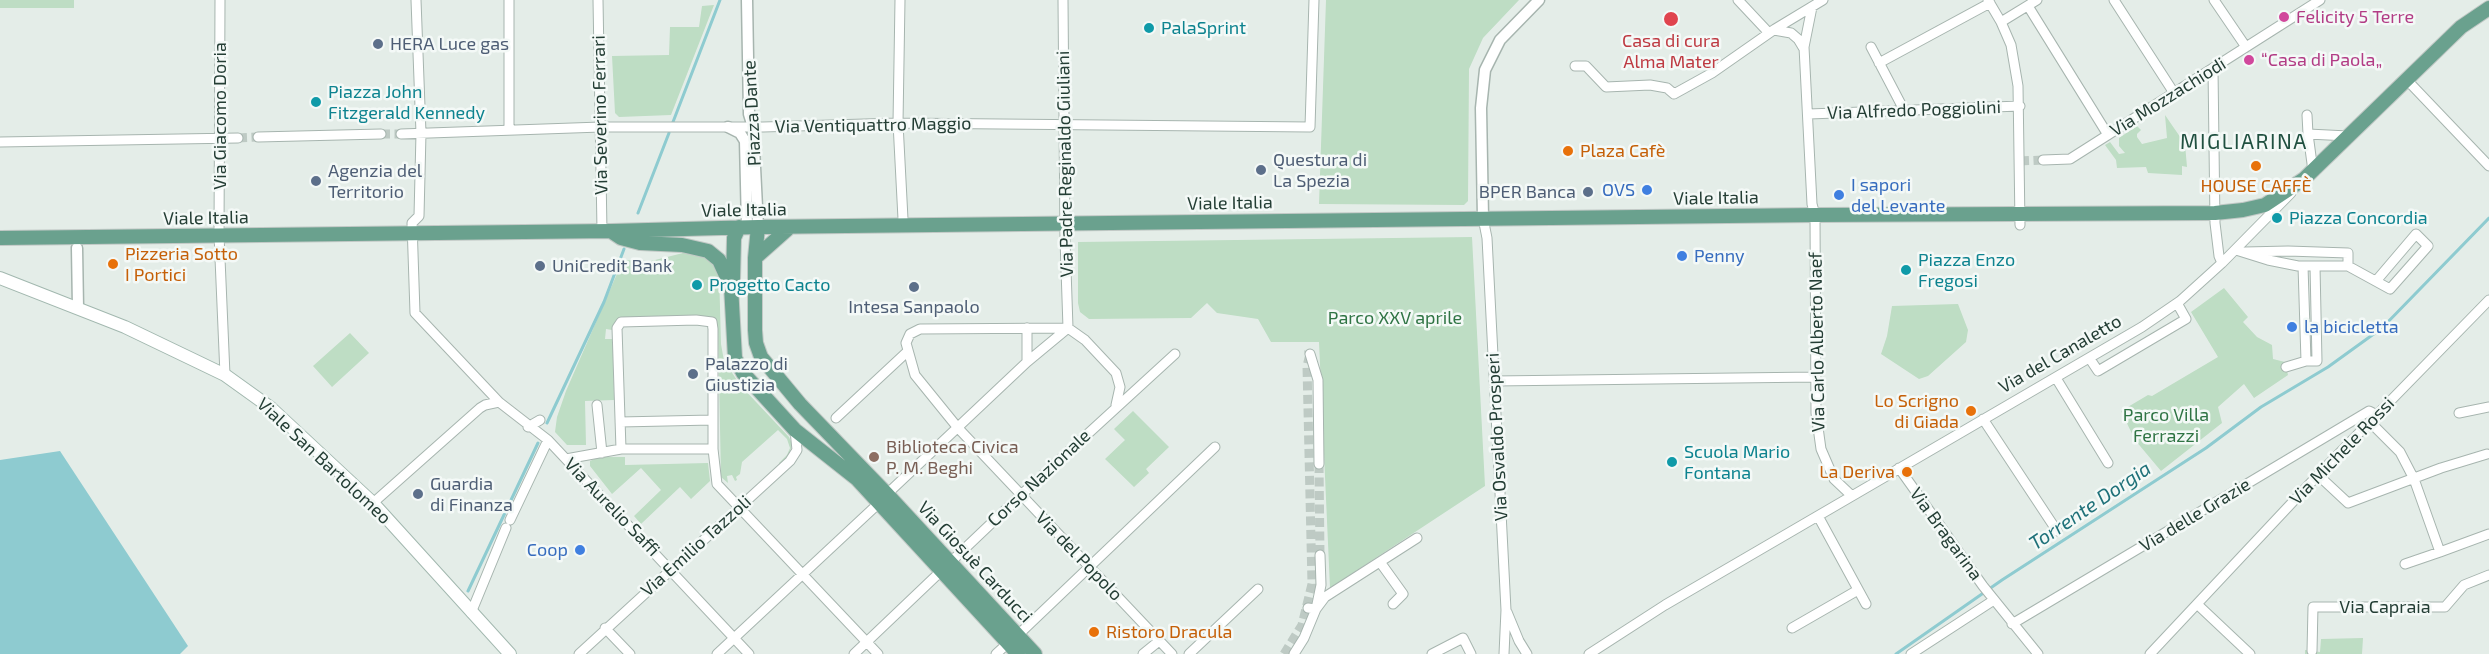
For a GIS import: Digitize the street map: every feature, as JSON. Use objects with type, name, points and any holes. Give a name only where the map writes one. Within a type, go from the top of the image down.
[{"type":"main road","name":"Via del Canaletto","points":[[2308,175],[2461,27],[2489,8]]},
{"type":"main road","name":"Viale Italia","points":[[0,238],[1483,218],[1815,215],[2020,219],[2222,212],[2265,205],[2308,175]]},
{"type":"main road","points":[[755,258],[790,226]]},
{"type":"main road","name":"Via Giosuè Carducci","points":[[731,286],[734,238],[748,227],[755,258],[755,330],[756,343],[761,357],[883,498],[1013,639],[1035,654]]},
{"type":"main road","name":"Via Giosuè Carducci","points":[[606,230],[621,238],[640,243],[682,245],[708,251],[719,260],[731,286],[735,358],[743,373],[795,430],[883,498]]},
{"type":"main road","name":"Viale San Bartolomeo","points":[[0,278],[125,327],[225,375],[271,408],[373,503],[510,654]]},
{"type":"main road","name":"Via Giosuè Carducci","points":[[1013,639],[1018,654]]},
{"type":"street","name":"Via Giacomo Doria","points":[[220,0],[219,235],[225,375]]},
{"type":"street","points":[[416,0],[421,133],[419,216],[412,223],[415,313],[499,402],[528,427],[548,440],[508,524],[471,613]]},
{"type":"street","points":[[509,0],[509,130]]},
{"type":"street","name":"Via Severino Ferrari","points":[[598,0],[606,230]]},
{"type":"street","name":"Piazza Dante","points":[[747,0],[749,114],[753,127],[748,227]]},
{"type":"street","points":[[900,0],[898,123],[903,219]]},
{"type":"street","name":"Via Padre Reginaldo Giuliani","points":[[1063,0],[1068,328]]},
{"type":"street","name":"Via Ventiquattro Maggio","points":[[401,134],[601,127],[753,127],[898,123],[1310,127],[1314,0]]},
{"type":"street","points":[[1483,218],[1481,116],[1485,70],[1500,40],[1539,0]]},
{"type":"street","points":[[1738,0],[1772,31],[1791,33],[1804,49]]},
{"type":"street","points":[[1575,66],[1586,66],[1606,87],[1650,85],[1667,88],[1674,94],[1712,73],[1772,31],[1822,0]]},
{"type":"street","points":[[2001,22],[2037,0]]},
{"type":"street","points":[[2114,0],[2174,93]]},
{"type":"street","points":[[2214,0],[2246,48]]},
{"type":"street","name":"Via Mozzachiodi","points":[[2043,160],[2070,159],[2246,48],[2307,4],[2320,0]]},
{"type":"street","points":[[1879,63],[1989,2],[2011,45],[2020,106],[2020,219]]},
{"type":"street","name":"Via Carlo Alberto Naef","points":[[1812,6],[1804,49],[1812,204],[1815,215],[1816,413],[1821,449],[1834,479],[1852,496]]},
{"type":"street","points":[[2028,6],[2108,135]]},
{"type":"street","points":[[1871,47],[1904,110]]},
{"type":"street","points":[[2213,69],[2222,212],[2219,256],[2222,263]]},
{"type":"street","points":[[2406,79],[2489,166]]},
{"type":"street","name":"Via Alfredo Poggiolini","points":[[1809,114],[2020,106]]},
{"type":"street","points":[[2307,115],[2308,175]]},
{"type":"street","name":"Piazza Dante","points":[[728,127],[740,133],[745,141],[748,227]]},
{"type":"street","points":[[263,137],[381,134]]},
{"type":"street","points":[[2308,134],[2348,136]]},
{"type":"street","points":[[0,142],[238,138]]},
{"type":"street","name":"Via del Canaletto","points":[[1589,654],[1665,605],[1983,419],[2091,359],[2177,303],[2222,263],[2240,251],[2308,175]]},
{"type":"street","name":"Via Osvaldo Prosperi","points":[[1483,218],[1487,238],[1506,610],[1504,641],[1510,654]]},
{"type":"street","points":[[2240,251],[2268,260],[2303,266],[2348,266],[2390,290],[2428,246],[2416,234],[2376,281]]},
{"type":"street","points":[[77,248],[78,308]]},
{"type":"street","points":[[2240,251],[2288,250],[2348,253],[2348,266]]},
{"type":"street","points":[[2303,266],[2306,361]]},
{"type":"street","points":[[2286,366],[2317,361],[2314,266]]},
{"type":"street","name":"Via Michele Rossi","points":[[2150,654],[2318,475],[2489,300]]},
{"type":"street","points":[[2091,359],[2098,371],[2186,319],[2177,303]]},
{"type":"street","points":[[621,449],[617,328],[621,322],[627,320],[712,322],[712,420],[717,484],[804,573],[878,654]]},
{"type":"street","points":[[1027,328],[1027,362]]},
{"type":"street","points":[[717,654],[1027,362],[1068,328]]},
{"type":"street","points":[[836,418],[907,347],[910,334],[920,329],[1068,328],[1093,348],[1116,373],[1120,387],[1116,406]]},
{"type":"street","name":"Via del Popolo","points":[[907,347],[915,375],[958,428],[1172,654]]},
{"type":"street","name":"Corso Nazionale","points":[[854,654],[1174,354]]},
{"type":"street","points":[[1310,354],[1318,380],[1319,464]]},
{"type":"street","points":[[1494,381],[1816,376]]},
{"type":"street","points":[[2056,378],[2108,463]]},
{"type":"street","points":[[373,503],[480,408],[499,402]]},
{"type":"street","points":[[597,405],[602,453]]},
{"type":"street","points":[[2459,413],[2489,406]]},
{"type":"street","name":"Via delle Grazie","points":[[2012,624],[2369,411],[2377,415]]},
{"type":"street","points":[[1983,419],[2057,531]]},
{"type":"street","points":[[528,427],[540,420]]},
{"type":"street","points":[[620,422],[712,420]]},
{"type":"street","points":[[2370,422],[2400,452],[2414,479],[2440,552]]},
{"type":"street","name":"Via Emilio Tazzoli","points":[[579,654],[795,456],[797,450],[795,430]]},
{"type":"street","name":"Via Aurelio Saffi","points":[[548,440],[749,654]]},
{"type":"street","points":[[996,654],[1215,447]]},
{"type":"street","points":[[566,459],[621,449],[713,449]]},
{"type":"street","points":[[2318,475],[2348,503],[2487,454]]},
{"type":"street","name":"Via Bragarina","points":[[1899,468],[1983,586],[2038,654]]},
{"type":"street","points":[[1818,516],[1866,604]]},
{"type":"street","points":[[2405,564],[2489,534]]},
{"type":"street","points":[[1312,608],[1325,597],[1418,538]]},
{"type":"street","points":[[1294,654],[1304,638],[1321,585],[1320,555]]},
{"type":"street","points":[[1380,562],[1403,594],[1393,604]]},
{"type":"street","name":"Via Capraia","points":[[2312,651],[2313,607],[2445,607],[2464,585],[2489,575]]},
{"type":"street","points":[[1189,654],[1258,589]]},
{"type":"street","points":[[1792,628],[1858,590]]},
{"type":"street","name":"Via Bragarina","points":[[1911,654],[1994,600]]},
{"type":"street","points":[[2198,605],[2250,654]]},
{"type":"street","points":[[1506,610],[1527,654]]},
{"type":"street","points":[[605,628],[630,654]]},
{"type":"street","points":[[1432,654],[1463,638],[1471,654]]},
{"type":"street","points":[[1143,654],[1159,640]]},
{"type":"street","points":[[1504,641],[1504,654]]},
{"type":"green space","points":[[0,0],[74,0],[74,8],[0,8]]},
{"type":"green space","points":[[1326,0],[1519,0],[1483,38],[1469,69],[1468,201],[1464,205],[1319,204]]},
{"type":"green space","points":[[714,5],[671,115],[619,117],[615,113],[612,56],[669,55],[670,27],[699,27],[702,6]]},
{"type":"green space","points":[[2165,115],[2185,144],[2187,167],[2182,166],[2182,175],[2148,173],[2146,167],[2117,168],[2116,160],[2105,145],[2110,142],[2119,154],[2125,153],[2119,146],[2119,138],[2137,126],[2141,130],[2137,137],[2142,144],[2167,138]]},
{"type":"green space","name":"Parco XXV aprile","points":[[1472,237],[1485,486],[1330,588],[1319,342],[1271,342],[1258,319],[1217,313],[1207,303],[1191,318],[1089,319],[1080,312],[1078,303],[1078,242]]},
{"type":"green space","points":[[687,252],[704,255],[719,271],[721,344],[724,361],[741,386],[789,437],[792,444],[789,456],[780,465],[779,463],[790,448],[787,439],[778,430],[742,462],[737,480],[735,481],[732,475],[727,476],[728,483],[721,477],[718,328],[714,319],[705,316],[619,318],[612,330],[606,329],[605,339],[613,339],[614,400],[585,401],[586,445],[567,445],[555,432],[557,417],[566,391],[623,260],[651,261]]},
{"type":"green space","name":"Parco Villa Ferrazzi","points":[[2224,288],[2248,317],[2243,322],[2257,337],[2272,345],[2273,359],[2285,362],[2288,375],[2254,398],[2244,384],[2218,407],[2222,423],[2161,471],[2135,440],[2121,411],[2148,395],[2152,396],[2218,357],[2191,312]]},
{"type":"green space","points":[[1958,304],[1968,330],[1966,342],[1928,376],[1919,379],[1881,354],[1887,336],[1892,306]]},
{"type":"green space","points":[[350,333],[369,353],[332,387],[313,366]]},
{"type":"green space","points":[[1133,411],[1169,447],[1146,469],[1149,473],[1134,487],[1105,459],[1125,440],[1114,429]]},
{"type":"green space","points":[[599,457],[625,457],[625,465],[708,463],[710,481],[691,499],[680,487],[641,524],[634,516],[661,490],[641,468],[612,494],[590,466],[590,461]]},
{"type":"green space","points":[[2363,638],[2362,654],[2305,654],[2305,650],[2320,652],[2321,639]]},
{"type":"water","points":[[60,451],[188,646],[180,654],[0,654],[0,460]]},
{"type":"waterway","points":[[673,122],[720,0]]},
{"type":"waterway","points":[[638,213],[669,133]]},
{"type":"waterway","name":"Torrente Dorgia","points":[[1896,654],[2002,580],[2206,448],[2261,407],[2328,367],[2382,328],[2489,218]]},
{"type":"waterway","points":[[547,423],[604,302],[624,249]]},
{"type":"waterway","points":[[468,591],[538,443]]},
{"type":"tunnel","points":[[381,134],[401,134]]},
{"type":"tunnel","points":[[238,138],[258,137]]},
{"type":"tunnel","points":[[2020,161],[2043,160]]},
{"type":"tunnel","points":[[1284,654],[1302,625],[1312,584],[1307,366],[1310,354],[1305,355]]},
{"type":"tunnel","points":[[1319,464],[1320,555]]},
{"type":"place","name":"Felicity 5 Terre","points":[[2284,17]]},
{"type":"place","name":"Casa di cura Alma Mater","points":[[1671,19]]},
{"type":"place","name":"PalaSprint","points":[[1149,28]]},
{"type":"place","name":"HERA Luce gas","points":[[378,44]]},
{"type":"place","name":"“Casa di Paola„","points":[[2249,60]]},
{"type":"place","name":"Piazza John Fitzgerald Kennedy","points":[[316,102]]},
{"type":"place","name":"Plaza Cafè","points":[[1568,151]]},
{"type":"place","name":"HOUSE CAFFÈ","points":[[2256,166]]},
{"type":"place","name":"Questura di La Spezia","points":[[1261,170]]},
{"type":"place","name":"Agenzia del Territorio","points":[[316,181]]},
{"type":"place","name":"OVS","points":[[1647,190]]},
{"type":"place","name":"BPER Banca","points":[[1588,192]]},
{"type":"place","name":"I sapori del Levante","points":[[1839,195]]},
{"type":"place","name":"Piazza Concordia","points":[[2277,218]]},
{"type":"place","name":"Penny","points":[[1682,256]]},
{"type":"place","name":"Pizzeria Sotto I Portici","points":[[113,264]]},
{"type":"place","name":"UniCredit Bank","points":[[540,266]]},
{"type":"place","name":"Piazza Enzo Fregosi","points":[[1906,270]]},
{"type":"place","name":"Progetto Cacto","points":[[697,285]]},
{"type":"place","name":"Intesa Sanpaolo","points":[[914,287]]},
{"type":"place","name":"la bicicletta","points":[[2292,327]]},
{"type":"place","name":"Palazzo di Giustizia","points":[[693,374]]},
{"type":"place","name":"Lo Scrigno di Giada","points":[[1971,411]]},
{"type":"place","name":"Biblioteca Civica P. M. Beghi","points":[[874,457]]},
{"type":"place","name":"Scuola Mario Fontana","points":[[1672,462]]},
{"type":"place","name":"La Deriva","points":[[1907,472]]},
{"type":"place","name":"Guardia di Finanza","points":[[418,494]]},
{"type":"place","name":"Coop","points":[[580,550]]},
{"type":"place","name":"Ristoro Dracula","points":[[1094,632]]},
{"type":"district","name":"MIGLIARINA","points":[[2244,142]]}]
